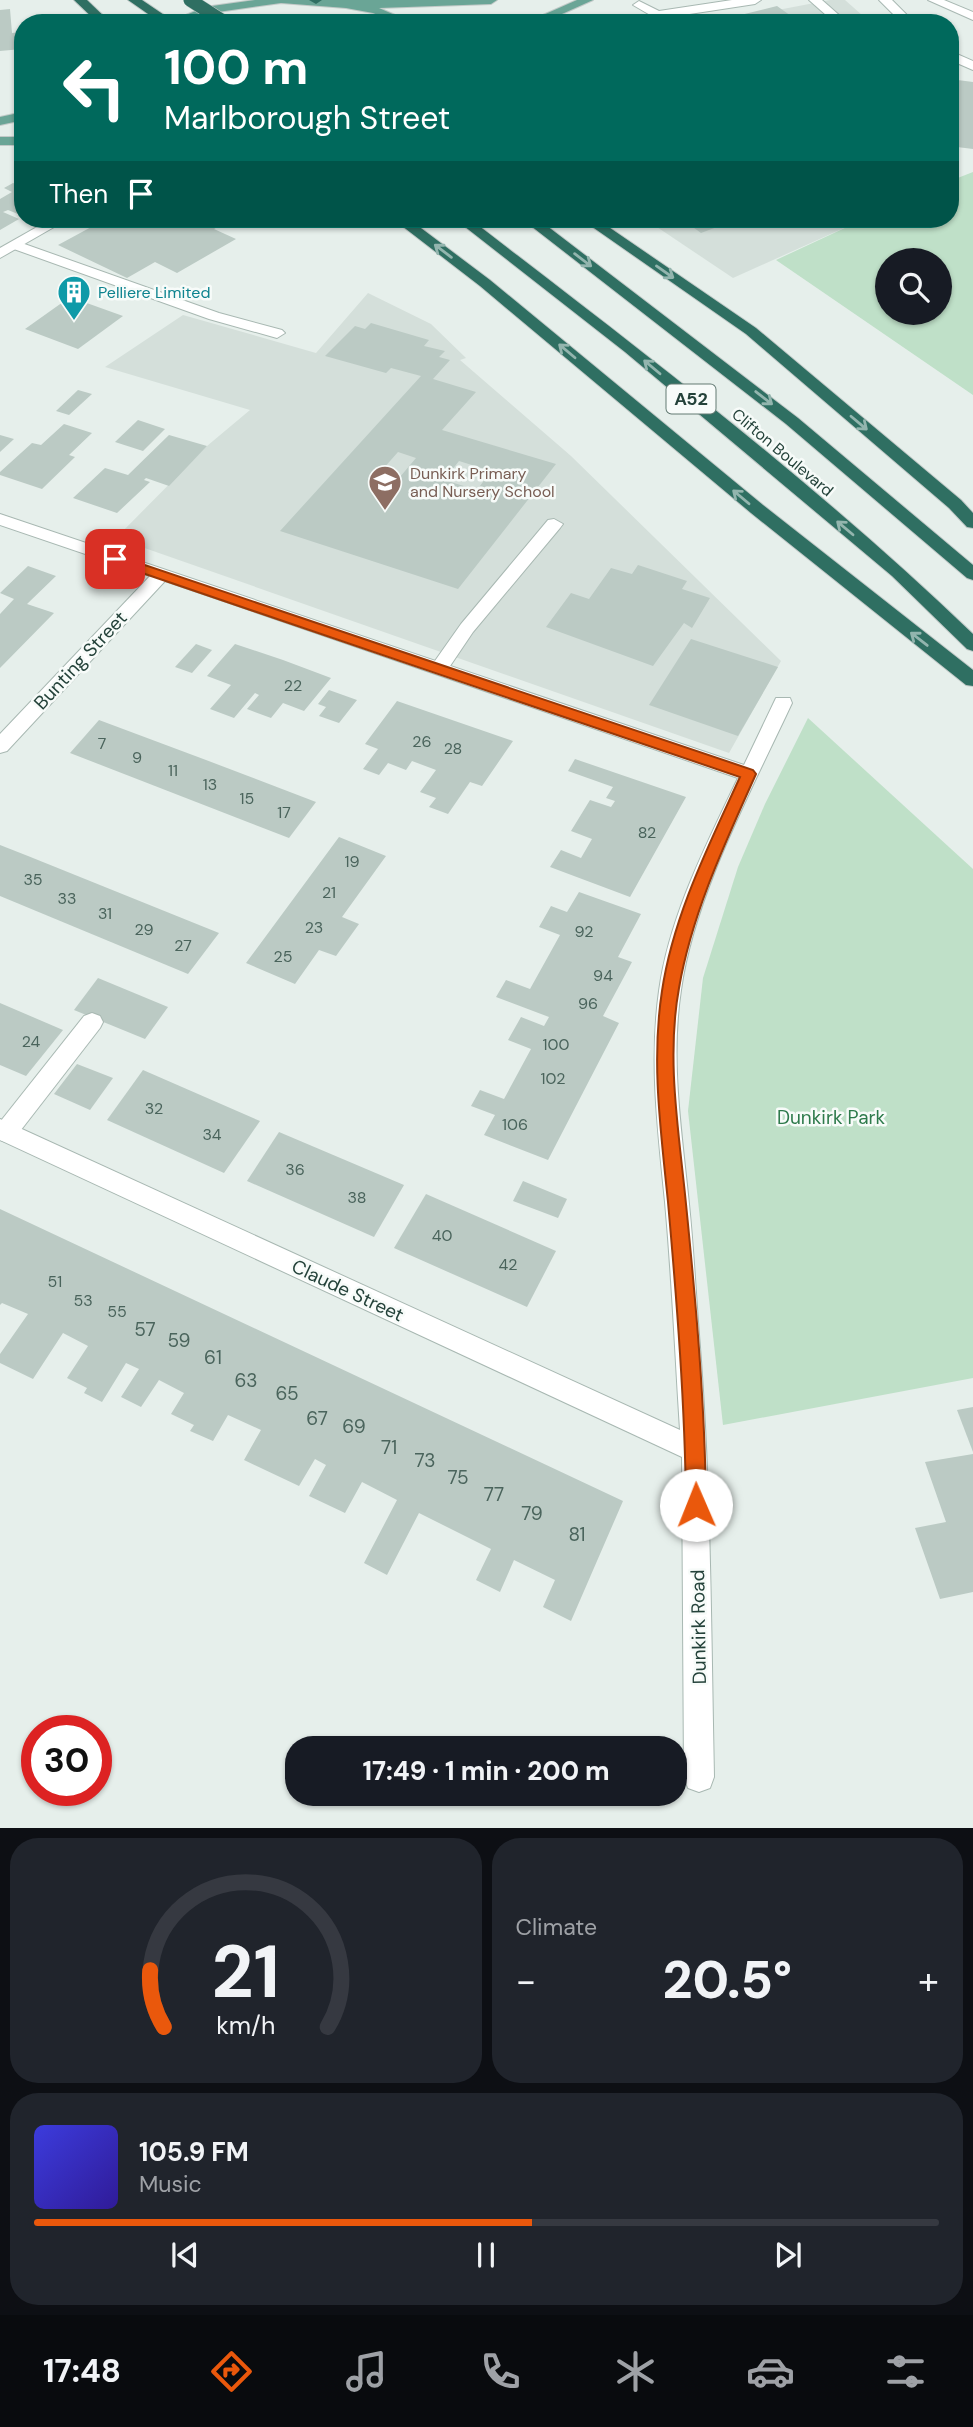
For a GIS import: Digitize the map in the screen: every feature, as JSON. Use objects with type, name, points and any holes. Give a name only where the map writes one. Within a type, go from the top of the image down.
[{"type":"highway","points":[[80,0],[95,14]]},
{"type":"highway","points":[[134,0],[157,14]]},
{"type":"highway","points":[[190,0],[212,14]]},
{"type":"highway","points":[[412,228],[485,283],[757,509],[973,680]]},
{"type":"highway","name":"Clifton Boulevard","points":[[474,228],[630,349],[898,572],[973,645]]},
{"type":"highway","name":"Clifton Boulevard","points":[[541,228],[792,421],[973,574]]},
{"type":"highway","points":[[601,228],[751,331],[955,504],[973,523]]},
{"type":"main road","points":[[197,14],[280,0],[349,4],[385,14]]},
{"type":"main road","points":[[349,4],[491,0]]},
{"type":"main road","points":[[553,14],[587,0]]},
{"type":"street","points":[[664,14],[755,0]]},
{"type":"street","points":[[815,0],[831,14]]},
{"type":"street","points":[[885,0],[900,14]]},
{"type":"street","points":[[934,0],[973,16]]},
{"type":"street","points":[[639,5],[655,14]]},
{"type":"street","points":[[0,254],[45,228]]},
{"type":"street","points":[[16,245],[214,316],[277,333]]},
{"type":"street","points":[[0,519],[748,774]]},
{"type":"street","points":[[439,668],[467,628],[554,524]]},
{"type":"street","name":"Bunting Street","points":[[0,746],[161,575]]},
{"type":"street","name":"Dunkirk Road","points":[[699,1777],[695,1450],[677,1204],[667,1112],[665,1043],[670,989],[682,937],[717,844],[783,703]]},
{"type":"street","points":[[3,1131],[92,1022]]},
{"type":"street","name":"Claude Street","points":[[3,1131],[695,1450]]},
{"type":"shaded area","points":[[830,0],[845,0],[861,14],[756,14]]},
{"type":"shaded area","points":[[658,228],[844,228],[733,278]]},
{"type":"shaded area","name":"Dunkirk Primary and Nursery School","points":[[368,293],[431,324],[466,358],[460,360],[571,456],[781,661],[729,753],[116,538],[207,446],[250,410],[105,367],[183,315],[316,353]]},
{"type":"green space","points":[[973,172],[973,395],[776,260],[845,228],[959,228],[959,177]]},
{"type":"green space","name":"Dunkirk Park","points":[[808,718],[973,869],[973,1378],[723,1425],[688,1111],[703,978],[738,867],[765,804]]},
{"type":"building","points":[[777,6],[788,14],[744,14]]},
{"type":"building","points":[[10,9],[14,50],[0,51],[0,10]]},
{"type":"building","points":[[959,80],[973,82],[973,149],[959,147]]},
{"type":"building","points":[[14,183],[14,212],[8,210],[3,212],[14,217],[14,222],[0,230],[0,199],[12,192],[4,188]]},
{"type":"building","points":[[89,228],[216,228],[236,239],[177,273],[155,262],[127,278],[58,245]]},
{"type":"building","points":[[694,228],[714,228],[701,233]]},
{"type":"building","name":"Pelliere Limited","points":[[70,297],[123,316],[78,349],[25,329]]},
{"type":"building","points":[[371,323],[429,340],[424,346],[445,351],[439,357],[450,360],[433,379],[476,392],[442,430],[556,464],[458,589],[280,531],[421,376],[391,368],[386,373],[325,356],[355,326],[365,329]],"holes":[[[398,452],[416,458],[394,484],[375,478]],[[459,461],[491,471],[477,490],[444,480]]]},
{"type":"building","points":[[78,390],[92,394],[69,415],[56,411]]},
{"type":"building","points":[[138,420],[165,429],[143,451],[115,442]]},
{"type":"building","points":[[64,424],[92,433],[69,455],[75,457],[42,489],[0,475],[0,472],[32,443],[41,445]]},
{"type":"building","points":[[0,435],[14,439],[0,452]]},
{"type":"building","points":[[169,435],[207,446],[169,486],[146,478],[144,480],[150,482],[117,513],[73,498],[105,468],[128,475]]},
{"type":"building","points":[[638,565],[687,581],[682,589],[710,598],[692,628],[684,623],[653,666],[546,627],[571,593],[589,599],[611,568],[632,574]]},
{"type":"building","points":[[28,566],[56,576],[27,604],[54,613],[0,668],[0,614],[14,599],[0,593]]},
{"type":"building","points":[[691,639],[778,667],[738,736],[649,705]]},
{"type":"building","points":[[196,644],[212,650],[192,673],[175,667]]},
{"type":"building","points":[[235,644],[331,678],[304,711],[283,703],[271,718],[247,709],[259,695],[255,693],[234,718],[210,709],[231,685],[207,676]]},
{"type":"building","points":[[329,690],[357,700],[339,723],[319,716],[326,707],[318,704]]},
{"type":"building","points":[[397,701],[513,741],[482,786],[470,782],[448,814],[429,807],[436,798],[420,792],[436,770],[412,761],[406,770],[388,763],[379,775],[363,769],[378,749],[365,744]]},
{"type":"building","points":[[99,720],[316,802],[289,838],[70,753]]},
{"type":"building","points":[[575,759],[686,797],[630,897],[550,867],[561,850],[581,858],[592,839],[571,831],[590,800],[611,807],[615,801],[606,798],[613,787],[568,771]]},
{"type":"building","points":[[339,837],[386,856],[342,917],[359,924],[336,956],[319,950],[295,984],[246,963]]},
{"type":"building","points":[[0,845],[219,933],[188,974],[0,896]]},
{"type":"building","points":[[579,892],[641,914],[618,957],[632,962],[603,1016],[619,1023],[548,1160],[484,1135],[495,1115],[471,1106],[480,1090],[504,1099],[531,1049],[508,1040],[521,1017],[544,1026],[549,1017],[496,997],[506,980],[530,989],[560,935],[539,927],[551,906],[567,912]]},
{"type":"building","points":[[98,978],[168,1007],[145,1039],[74,1010]]},
{"type":"building","points":[[0,1003],[63,1030],[26,1076],[0,1065]]},
{"type":"building","points":[[77,1064],[113,1078],[90,1110],[54,1094]]},
{"type":"building","points":[[143,1070],[260,1121],[224,1173],[107,1120]]},
{"type":"building","points":[[279,1132],[404,1185],[374,1237],[247,1181]]},
{"type":"building","points":[[523,1181],[567,1199],[558,1218],[513,1201]]},
{"type":"building","points":[[426,1194],[556,1251],[527,1307],[394,1248]]},
{"type":"building","points":[[0,1209],[623,1501],[571,1621],[543,1607],[555,1580],[514,1560],[500,1592],[476,1580],[491,1549],[419,1513],[387,1575],[364,1563],[397,1500],[362,1482],[345,1513],[309,1496],[326,1465],[315,1459],[299,1486],[244,1460],[261,1430],[228,1415],[213,1441],[190,1431],[194,1425],[171,1414],[184,1393],[159,1380],[141,1407],[121,1397],[139,1369],[126,1363],[102,1402],[84,1393],[87,1388],[67,1378],[88,1346],[63,1333],[33,1379],[0,1363],[0,1354],[28,1314],[2,1303],[0,1305]]},
{"type":"building","points":[[973,1407],[973,1452],[957,1410]]},
{"type":"building","points":[[973,1454],[973,1592],[940,1599],[915,1528],[946,1522],[925,1462]]},
{"type":"place","name":"Pelliere Limited","points":[[74,322]]},
{"type":"place","name":"Dunkirk Primary and Nursery School","points":[[385,512]]},
{"type":"route","points":[[115,559],[748,774],[717,844],[682,937],[670,989],[665,1043],[667,1112],[677,1204],[695,1450],[696,1505]]}]
